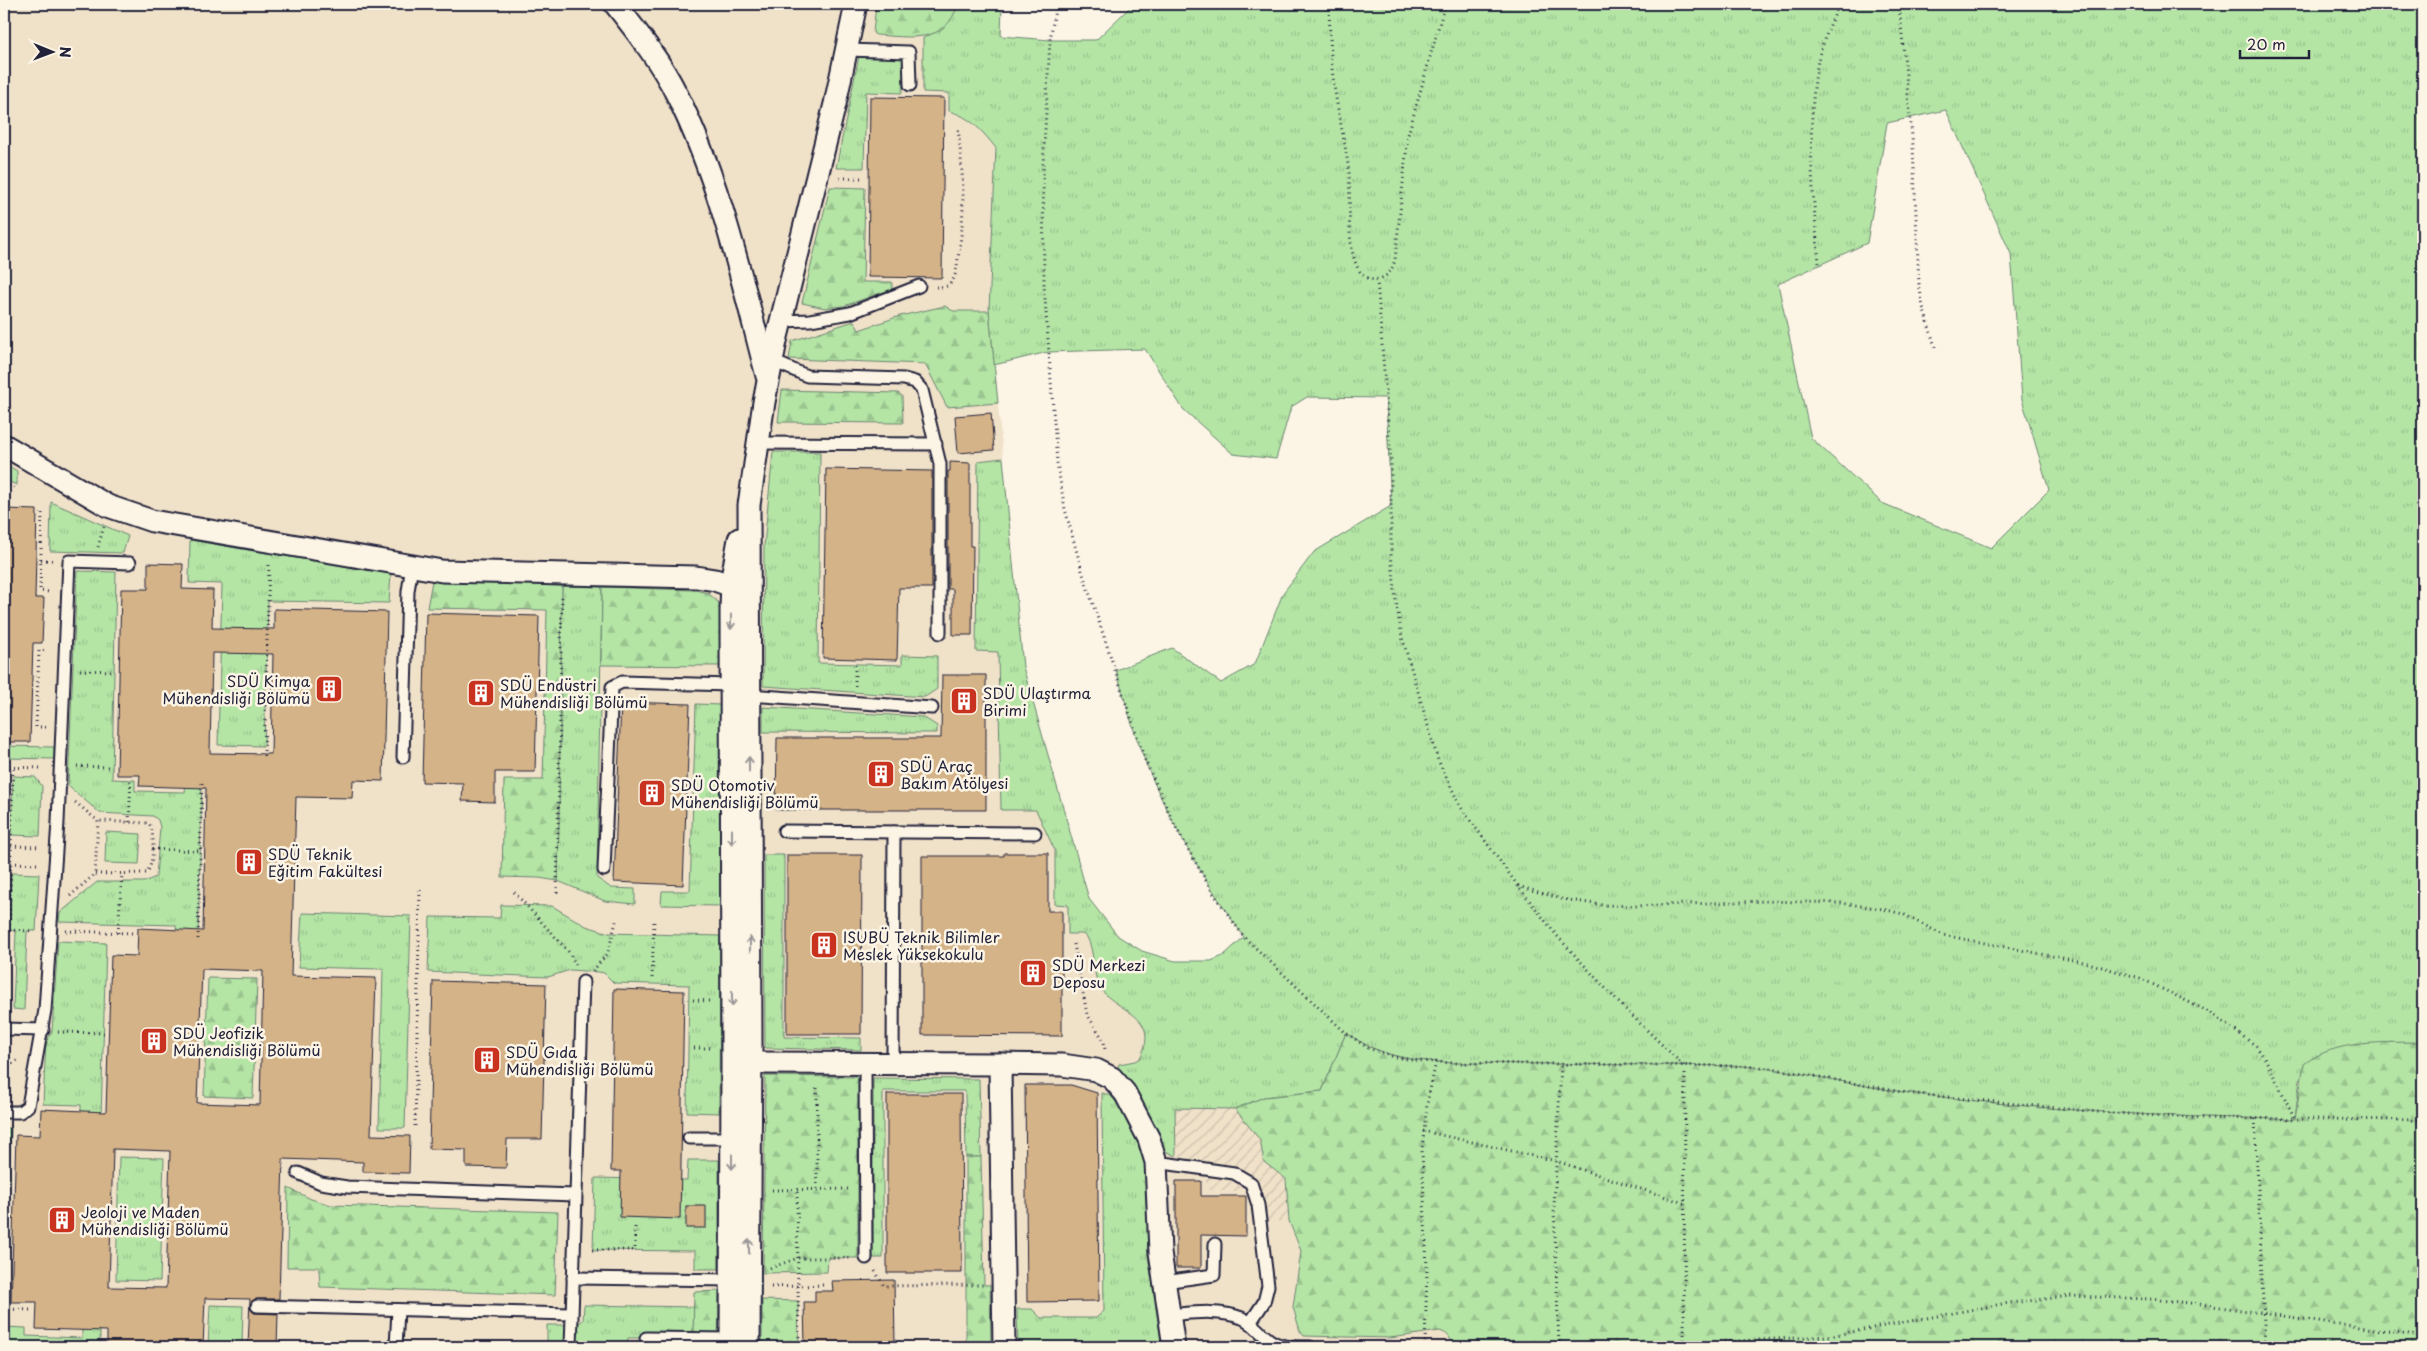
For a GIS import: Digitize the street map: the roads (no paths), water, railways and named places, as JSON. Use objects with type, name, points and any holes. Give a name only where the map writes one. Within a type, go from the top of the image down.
[{"type":"street","points":[[615,4],[639,34],[676,92],[700,143],[719,197],[770,371]]},
{"type":"street","points":[[751,1279],[732,1138],[740,690],[740,589],[736,548],[749,505],[757,443],[781,321],[856,4]]},
{"type":"street","points":[[4,445],[80,490],[138,518],[412,566],[452,571],[696,577],[740,589]]},
{"type":"street","points":[[734,1058],[817,1063],[1062,1066],[1101,1072],[1112,1078],[1125,1094],[1149,1139],[1156,1162],[1164,1282],[1174,1347]]},
{"type":"street","points":[[734,1058],[751,1279],[737,1344]]},
{"type":"street","points":[[1000,1064],[1004,1347]]},
{"type":"lane","points":[[846,50],[909,52],[911,56],[910,85]]},
{"type":"lane","points":[[781,321],[810,320],[850,313],[919,286]]},
{"type":"lane","points":[[770,371],[806,376],[904,379],[915,382],[922,390],[936,444],[940,474],[940,633]]},
{"type":"lane","points":[[757,443],[936,444]]},
{"type":"lane","points":[[4,1112],[20,1112],[28,1106],[48,1031],[50,931],[56,848],[65,767],[69,561],[130,563]]},
{"type":"lane","points":[[403,757],[408,591],[412,566]]},
{"type":"lane","points":[[604,870],[612,687],[622,682],[740,690],[932,708]]},
{"type":"lane","points":[[784,831],[1034,833]]},
{"type":"lane","points":[[893,1064],[894,832]]},
{"type":"lane","points":[[570,1347],[582,982]]},
{"type":"lane","points":[[4,1029],[48,1031]]},
{"type":"lane","points":[[866,1064],[866,1258]]},
{"type":"lane","points":[[689,1138],[732,1138]]},
{"type":"lane","points":[[1156,1162],[1234,1173],[1251,1183],[1258,1205],[1268,1286],[1264,1302],[1250,1323]]},
{"type":"lane","points":[[298,1173],[321,1183],[347,1188],[575,1195]]},
{"type":"lane","points":[[1164,1282],[1214,1275],[1215,1244]]},
{"type":"lane","points":[[573,1278],[751,1279]]},
{"type":"lane","points":[[257,1306],[571,1314]]},
{"type":"lane","points":[[396,1347],[398,1310]]},
{"type":"lane","points":[[1169,1315],[1219,1313],[1238,1316],[1250,1323],[1267,1339],[1281,1346],[1310,1347]]},
{"type":"lane","points":[[646,1338],[737,1344]]},
{"type":"place","name":"SDÜ Kimya Mühendisliği Bölümü","points":[[329,689]]},
{"type":"place","name":"SDÜ Endüstri Mühendisliği Bölümü","points":[[481,693]]},
{"type":"place","name":"SDÜ Ulaştırma Birimi","points":[[964,701]]},
{"type":"place","name":"SDÜ Araç Bakım Atölyesi","points":[[881,774]]},
{"type":"place","name":"SDÜ Otomotiv Mühendisliği Bölümü","points":[[652,793]]},
{"type":"place","name":"SDÜ Teknik Eğitim Fakültesi","points":[[249,862]]},
{"type":"place","name":"ISUBÜ Teknik Bilimler Meslek Yüksekokulu","points":[[824,945]]},
{"type":"place","name":"SDÜ Merkezi Deposu","points":[[1033,973]]},
{"type":"place","name":"SDÜ Jeofizik Mühendisliği Bölümü","points":[[154,1041]]},
{"type":"place","name":"SDÜ Gıda Mühendisliği Bölümü","points":[[487,1060]]},
{"type":"place","name":"Jeoloji ve Maden Mühendisliği Bölümü","points":[[62,1220]]}]
